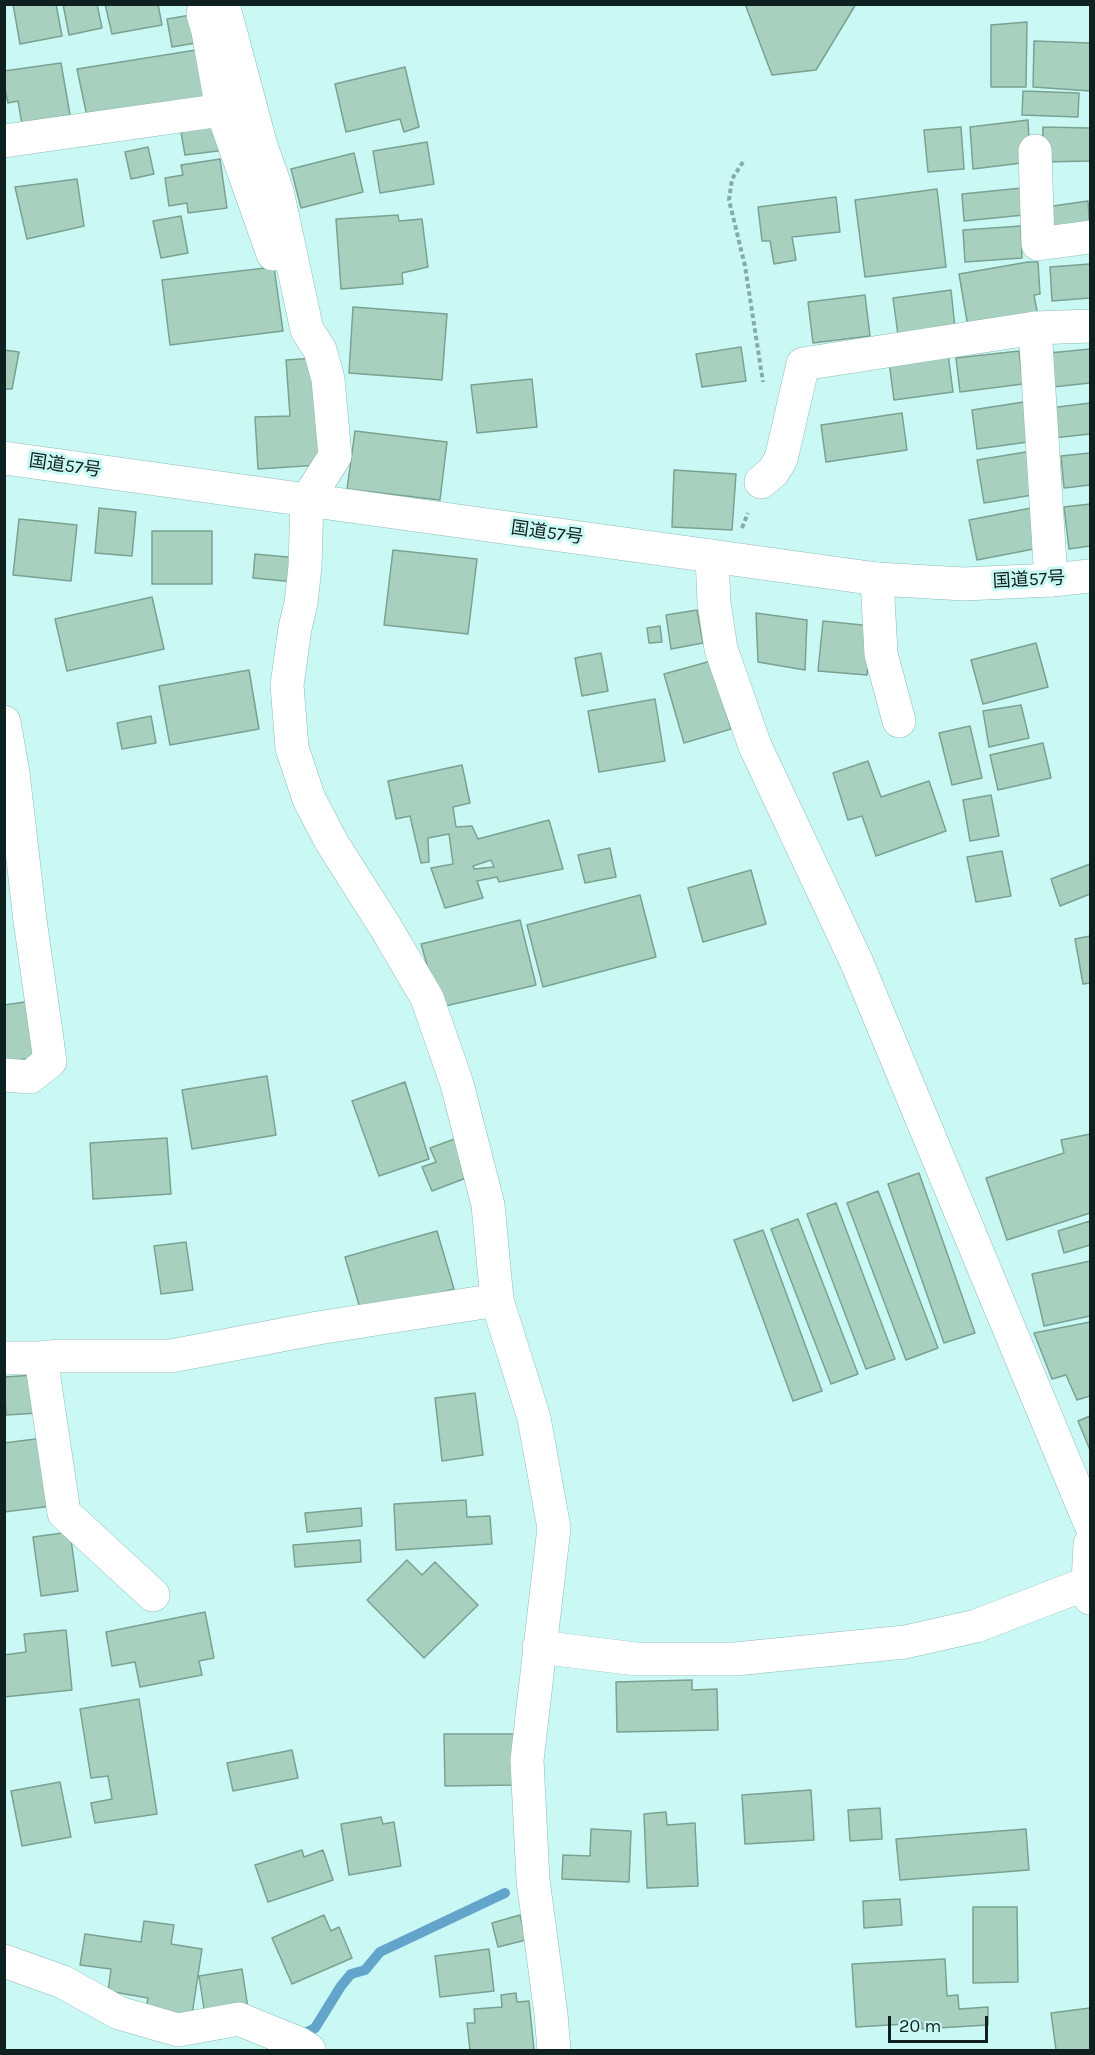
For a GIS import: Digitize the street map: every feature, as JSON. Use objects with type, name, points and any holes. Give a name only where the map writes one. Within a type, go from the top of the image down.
[{"type":"main road","points":[[200,4],[208,31],[222,110],[273,254],[307,330],[320,350],[328,379],[335,456],[307,500],[303,591],[295,628],[288,685],[292,748],[309,799],[332,843],[427,998],[457,1084],[488,1205],[497,1300],[534,1418],[555,1528],[527,1760],[533,1880],[554,2050]]},
{"type":"main road","points":[[223,4],[261,146],[277,191],[307,330]]},
{"type":"main road","points":[[4,141],[222,110]]},
{"type":"main road","points":[[1035,151],[1038,244],[1090,237]]},
{"type":"main road","points":[[761,482],[773,472],[781,459],[802,364],[1035,328],[1090,326]]},
{"type":"main road","points":[[1035,328],[1051,580]]},
{"type":"main road","name":"国道57号","points":[[4,458],[877,579],[964,584],[1090,576]]},
{"type":"main road","points":[[712,556],[714,603],[721,649],[755,746],[857,963],[1090,1523]]},
{"type":"main road","points":[[877,579],[881,654],[898,721]]},
{"type":"main road","points":[[4,722],[13,773],[30,920],[50,1061],[30,1077],[4,1075]]},
{"type":"main road","points":[[4,1358],[171,1356],[318,1328],[497,1300]]},
{"type":"main road","points":[[41,1358],[64,1512],[153,1595]]},
{"type":"main road","points":[[539,1647],[636,1659],[735,1659],[905,1642],[976,1626],[1089,1591],[1090,1544]]},
{"type":"main road","points":[[4,1961],[63,1982],[119,2013],[178,2030],[240,2019],[309,2050]]},
{"type":"path","points":[[743,162],[732,179],[729,200],[745,266],[765,391]]},
{"type":"path","points":[[712,556],[736,542],[761,482]]},
{"type":"building","points":[[13,4],[56,4],[62,36],[20,44]]},
{"type":"building","points":[[63,4],[97,4],[102,28],[69,35]]},
{"type":"building","points":[[105,4],[158,4],[162,25],[112,34]]},
{"type":"building","points":[[745,4],[856,4],[816,70],[772,75]]},
{"type":"building","points":[[191,15],[196,43],[172,47],[167,19]]},
{"type":"building","points":[[1027,22],[1026,87],[991,87],[991,25]]},
{"type":"building","points":[[1034,41],[1090,43],[1090,91],[1033,87]]},
{"type":"building","points":[[196,50],[209,101],[88,121],[77,69]]},
{"type":"building","points":[[61,63],[70,115],[22,124],[18,101],[8,103],[4,71]]},
{"type":"building","points":[[405,67],[419,127],[404,132],[400,119],[346,132],[335,84]]},
{"type":"building","points":[[1023,91],[1079,93],[1078,117],[1022,115]]},
{"type":"building","points":[[221,119],[226,150],[185,155],[180,126]]},
{"type":"building","points":[[1028,120],[1030,162],[973,169],[970,127]]},
{"type":"building","points":[[961,127],[964,169],[928,172],[924,130]]},
{"type":"building","points":[[1043,127],[1090,128],[1090,161],[1042,162]]},
{"type":"building","points":[[427,142],[434,184],[380,193],[373,151]]},
{"type":"building","points":[[148,147],[154,174],[131,179],[125,152]]},
{"type":"building","points":[[354,153],[363,192],[301,208],[291,169]]},
{"type":"building","points":[[220,159],[227,208],[188,213],[187,203],[169,206],[165,178],[183,175],[181,165]]},
{"type":"building","points":[[77,179],[84,226],[27,239],[15,187]]},
{"type":"building","points":[[1022,188],[1024,215],[964,221],[962,194]]},
{"type":"building","points":[[937,189],[946,267],[865,277],[855,200]]},
{"type":"building","points":[[836,197],[840,232],[792,237],[796,260],[774,264],[770,241],[762,241],[758,207]]},
{"type":"building","points":[[1088,201],[1090,230],[1043,236],[1039,208]]},
{"type":"building","points":[[398,215],[399,221],[422,219],[428,267],[402,273],[403,284],[341,289],[336,219]]},
{"type":"building","points":[[181,216],[188,253],[161,258],[153,221]]},
{"type":"building","points":[[1021,226],[1022,258],[965,262],[963,230]]},
{"type":"building","points":[[1038,262],[1040,294],[1034,295],[1038,316],[968,327],[959,274]]},
{"type":"building","points":[[1090,264],[1090,298],[1052,301],[1050,267]]},
{"type":"building","points":[[274,267],[283,331],[170,345],[162,280]]},
{"type":"building","points":[[951,290],[955,328],[898,335],[893,298]]},
{"type":"building","points":[[865,295],[870,336],[813,343],[808,302]]},
{"type":"building","points":[[353,307],[447,314],[442,380],[349,373]]},
{"type":"building","points":[[741,347],[746,381],[702,387],[696,354]]},
{"type":"building","points":[[1090,349],[1090,383],[1052,387],[1049,353]]},
{"type":"building","points":[[4,350],[19,352],[12,389],[4,389]]},
{"type":"building","points":[[1019,351],[1023,384],[960,392],[956,358]]},
{"type":"building","points":[[948,354],[953,392],[894,400],[889,362]]},
{"type":"building","points":[[315,358],[320,465],[258,469],[255,417],[290,416],[286,360]]},
{"type":"building","points":[[532,379],[537,427],[477,433],[471,385]]},
{"type":"building","points":[[1030,401],[1035,441],[977,449],[972,410]]},
{"type":"building","points":[[1090,403],[1090,434],[1053,438],[1050,408]]},
{"type":"building","points":[[902,413],[907,450],[826,462],[821,425]]},
{"type":"building","points":[[355,431],[447,442],[440,500],[347,489]]},
{"type":"building","points":[[1032,451],[1039,494],[984,503],[977,460]]},
{"type":"building","points":[[1090,453],[1090,485],[1064,488],[1061,456]]},
{"type":"building","points":[[674,470],[736,474],[732,530],[672,527]]},
{"type":"building","points":[[1090,504],[1090,546],[1069,549],[1064,507]]},
{"type":"building","points":[[99,508],[136,512],[132,556],[95,553]]},
{"type":"building","points":[[1031,508],[1039,548],[977,560],[969,520]]},
{"type":"building","points":[[19,519],[77,525],[71,581],[13,575]]},
{"type":"building","points":[[152,531],[212,531],[212,584],[152,584]]},
{"type":"building","points":[[393,550],[477,559],[468,634],[384,625]]},
{"type":"building","points":[[255,554],[298,558],[295,582],[253,578]]},
{"type":"building","points":[[152,597],[164,649],[67,671],[55,619]]},
{"type":"building","points":[[697,610],[703,643],[671,649],[666,615]]},
{"type":"building","points":[[756,613],[807,620],[805,670],[758,662]]},
{"type":"building","points":[[823,621],[872,626],[867,675],[818,671]]},
{"type":"building","points":[[660,626],[662,642],[649,643],[647,628]]},
{"type":"building","points":[[1036,643],[1048,687],[983,704],[971,660]]},
{"type":"building","points":[[601,653],[608,691],[582,696],[575,658]]},
{"type":"building","points":[[711,661],[731,729],[684,743],[664,674]]},
{"type":"building","points":[[249,670],[259,729],[170,745],[159,686]]},
{"type":"building","points":[[655,699],[665,761],[599,772],[588,711]]},
{"type":"building","points":[[1021,705],[1029,738],[989,747],[983,711]]},
{"type":"building","points":[[151,716],[156,743],[122,749],[117,723]]},
{"type":"building","points":[[970,726],[982,778],[952,785],[939,733]]},
{"type":"building","points":[[1043,743],[1051,778],[998,790],[990,755]]},
{"type":"building","points":[[868,761],[881,797],[929,781],[946,831],[876,856],[862,816],[848,820],[833,773]]},
{"type":"building","points":[[462,765],[470,803],[453,807],[456,827],[472,826],[478,839],[549,820],[563,869],[499,882],[497,877],[477,881],[483,898],[445,908],[431,868],[453,864],[449,834],[428,838],[429,862],[421,863],[410,816],[396,819],[388,781]],"holes":[[[491,860],[494,867],[474,869],[473,866]]]},
{"type":"building","points":[[991,795],[999,836],[970,841],[963,800]]},
{"type":"building","points":[[610,848],[616,877],[585,883],[578,855]]},
{"type":"building","points":[[1002,851],[1011,896],[976,902],[967,857]]},
{"type":"building","points":[[1090,864],[1090,894],[1060,906],[1051,879]]},
{"type":"building","points":[[751,870],[766,924],[703,942],[688,888]]},
{"type":"building","points":[[640,895],[656,957],[543,987],[527,925]]},
{"type":"building","points":[[520,920],[536,985],[441,1007],[421,944]]},
{"type":"building","points":[[1090,936],[1090,983],[1083,984],[1075,939]]},
{"type":"building","points":[[32,1001],[39,1057],[4,1062],[4,1005]]},
{"type":"building","points":[[267,1076],[276,1135],[192,1149],[182,1090]]},
{"type":"building","points":[[405,1082],[429,1159],[379,1176],[352,1101]]},
{"type":"building","points":[[1090,1134],[1090,1213],[1007,1240],[986,1178],[1064,1153],[1061,1140]]},
{"type":"building","points":[[167,1138],[171,1194],[93,1199],[90,1143]]},
{"type":"building","points":[[457,1138],[474,1175],[432,1191],[422,1167],[436,1162],[430,1148]]},
{"type":"building","points":[[919,1173],[975,1333],[944,1343],[888,1184]]},
{"type":"building","points":[[878,1191],[938,1348],[906,1360],[847,1203]]},
{"type":"building","points":[[836,1203],[895,1359],[866,1369],[807,1214]]},
{"type":"building","points":[[798,1219],[858,1374],[831,1384],[771,1229]]},
{"type":"building","points":[[1090,1221],[1090,1245],[1064,1253],[1058,1231]]},
{"type":"building","points":[[763,1230],[822,1391],[793,1401],[734,1240]]},
{"type":"building","points":[[437,1231],[454,1289],[362,1315],[345,1257]]},
{"type":"building","points":[[186,1242],[193,1290],[161,1294],[154,1246]]},
{"type":"building","points":[[1090,1261],[1090,1316],[1044,1326],[1032,1274]]},
{"type":"building","points":[[1090,1322],[1090,1396],[1077,1400],[1066,1375],[1052,1379],[1034,1333]]},
{"type":"building","points":[[35,1375],[38,1413],[6,1415],[4,1377]]},
{"type":"building","points":[[475,1393],[483,1455],[442,1461],[435,1398]]},
{"type":"building","points":[[1090,1416],[1090,1450],[1078,1421]]},
{"type":"building","points":[[43,1438],[52,1506],[4,1512],[4,1443]]},
{"type":"building","points":[[466,1500],[467,1517],[490,1516],[492,1544],[396,1550],[394,1504]]},
{"type":"building","points":[[361,1508],[362,1526],[307,1532],[305,1513]]},
{"type":"building","points":[[70,1532],[78,1591],[41,1596],[33,1537]]},
{"type":"building","points":[[360,1540],[361,1562],[295,1567],[293,1545]]},
{"type":"building","points":[[407,1560],[422,1575],[435,1562],[478,1605],[424,1658],[367,1600]]},
{"type":"building","points":[[205,1612],[214,1658],[199,1661],[202,1675],[140,1687],[135,1662],[112,1666],[106,1632]]},
{"type":"building","points":[[66,1630],[72,1690],[4,1697],[4,1655],[26,1652],[24,1634]]},
{"type":"building","points":[[692,1680],[692,1690],[717,1689],[718,1730],[617,1732],[616,1682]]},
{"type":"building","points":[[139,1699],[157,1814],[95,1823],[91,1803],[112,1799],[108,1776],[91,1778],[80,1709]]},
{"type":"building","points":[[444,1734],[515,1734],[516,1785],[445,1786]]},
{"type":"building","points":[[292,1750],[298,1778],[233,1791],[227,1763]]},
{"type":"building","points":[[60,1782],[71,1837],[22,1846],[11,1791]]},
{"type":"building","points":[[811,1790],[814,1840],[745,1844],[742,1795]]},
{"type":"building","points":[[880,1808],[882,1839],[850,1841],[848,1810]]},
{"type":"building","points":[[666,1812],[667,1825],[695,1823],[698,1886],[647,1888],[644,1814]]},
{"type":"building","points":[[381,1817],[383,1824],[394,1822],[401,1866],[349,1875],[341,1824]]},
{"type":"building","points":[[591,1829],[631,1831],[629,1882],[562,1879],[563,1855],[590,1856]]},
{"type":"building","points":[[1026,1829],[1029,1870],[900,1880],[896,1839]]},
{"type":"building","points":[[302,1850],[304,1857],[323,1850],[333,1880],[268,1902],[255,1865]]},
{"type":"building","points":[[900,1899],[902,1925],[864,1928],[863,1901]]},
{"type":"building","points":[[973,1907],[1017,1907],[1018,1982],[973,1983]]},
{"type":"building","points":[[324,1915],[331,1931],[339,1927],[352,1958],[292,1984],[272,1938]]},
{"type":"building","points":[[520,1915],[526,1940],[498,1947],[492,1923]]},
{"type":"building","points":[[144,1921],[174,1925],[171,1944],[202,1949],[191,2021],[145,2014],[148,1998],[108,1991],[111,1969],[80,1965],[85,1934],[141,1942]]},
{"type":"building","points":[[489,1949],[494,1991],[440,1997],[435,1956]]},
{"type":"building","points":[[945,1959],[947,1996],[958,1995],[959,2009],[988,2007],[988,2025],[922,2029],[922,2023],[856,2027],[852,1964]]},
{"type":"building","points":[[242,1969],[248,2008],[205,2015],[199,1976]]},
{"type":"building","points":[[516,1993],[517,2002],[529,2001],[534,2050],[470,2050],[467,2023],[475,2023],[474,2009],[502,2007],[501,1995]]},
{"type":"building","points":[[1090,2008],[1090,2050],[1056,2050],[1051,2013]]},
{"type":"waterway","points":[[298,2037],[315,2028],[351,1974],[365,1970],[380,1952],[505,1893]]}]
